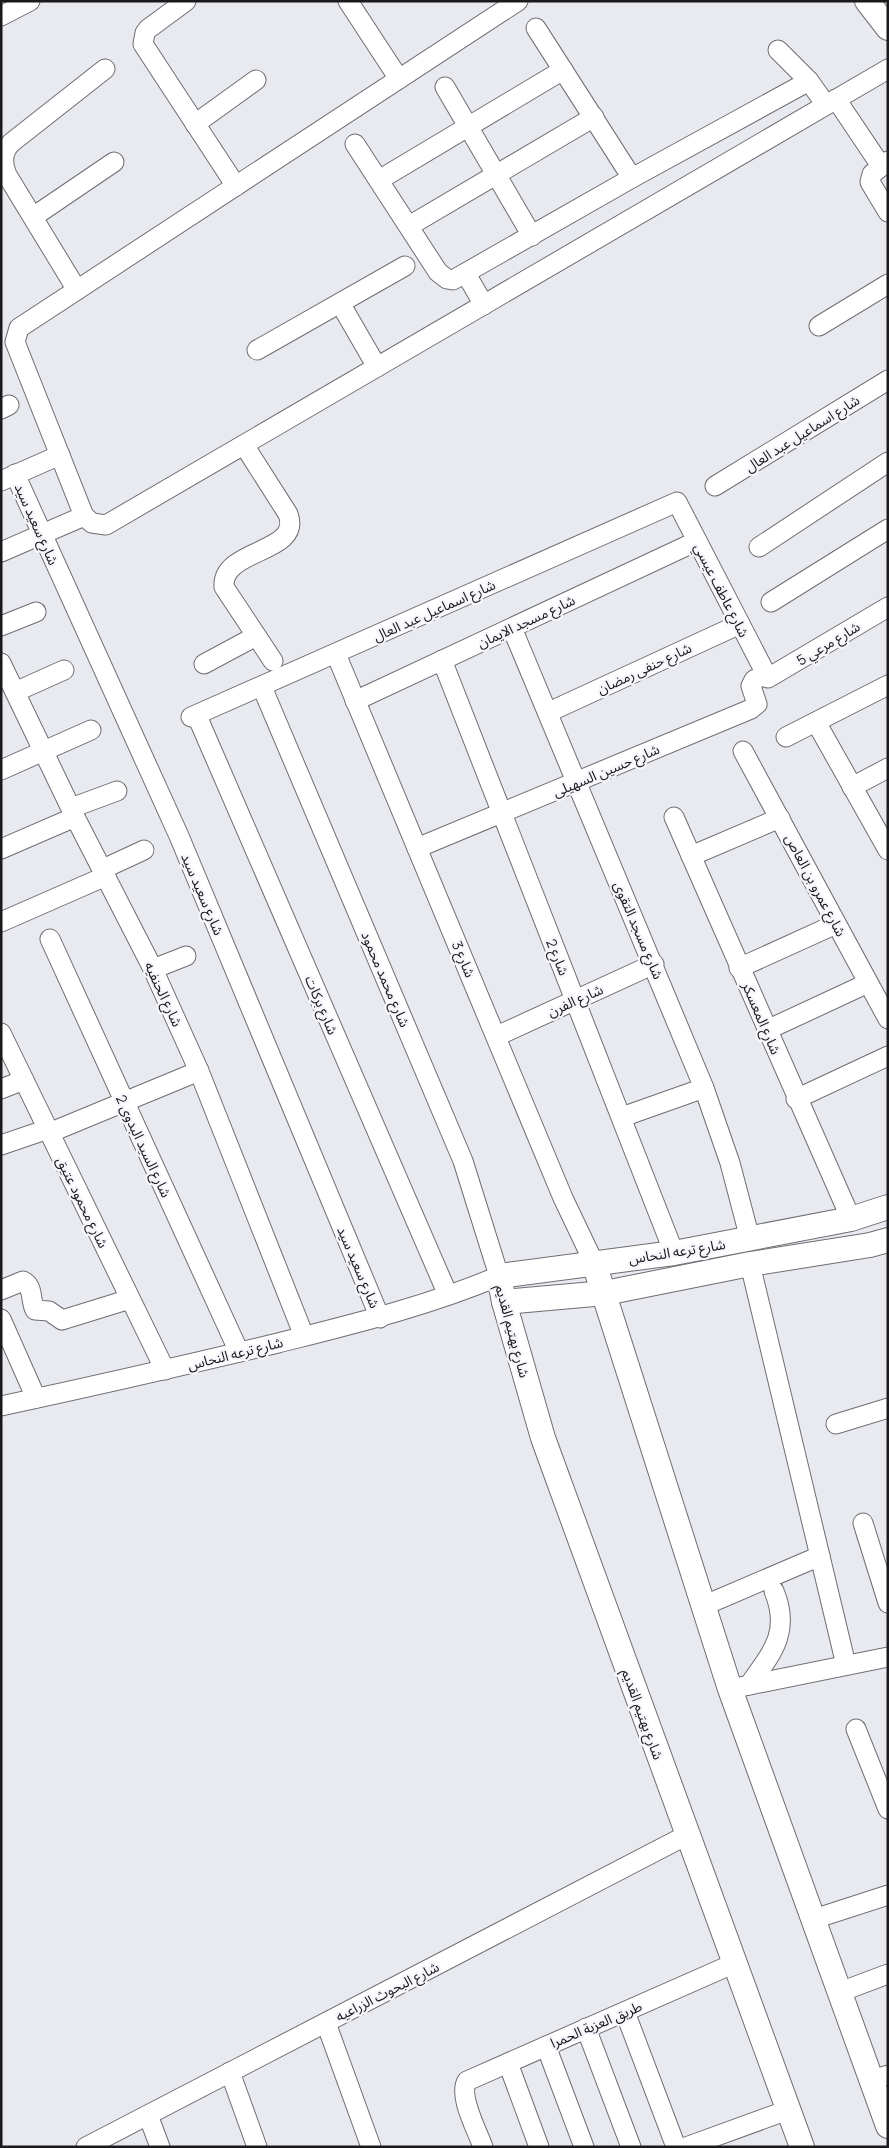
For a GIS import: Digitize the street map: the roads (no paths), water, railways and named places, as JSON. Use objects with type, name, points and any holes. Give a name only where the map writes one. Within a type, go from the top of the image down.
[{"type":"main road","points":[[867,1],[888,28]]},
{"type":"main road","name":"شارع ترعه النحاس","points":[[499,1276],[534,1273],[674,1253],[850,1219],[888,1207]]},
{"type":"main road","name":"شارع ترعه النحاس","points":[[504,1302],[605,1293],[750,1264],[870,1245],[888,1240]]},
{"type":"main road","points":[[594,1263],[703,1606],[740,1687],[814,1919],[840,1992],[880,2077],[888,2126]]},
{"type":"main road","name":"شارع بهتيم القديم","points":[[499,1276],[504,1302],[543,1438],[802,2147]]},
{"type":"street","points":[[7,9],[30,1]]},
{"type":"street","points":[[186,1],[148,29],[143,44],[236,186]]},
{"type":"street","points":[[348,1],[399,79]]},
{"type":"street","points":[[518,1],[19,328],[15,337],[84,516],[92,523],[106,525],[888,69]]},
{"type":"street","points":[[536,28],[632,178]]},
{"type":"street","points":[[778,50],[831,102],[885,164],[872,174],[870,182],[888,212]]},
{"type":"street","points":[[77,290],[4,169],[3,162],[6,148],[105,69]]},
{"type":"street","points":[[379,180],[563,70]]},
{"type":"street","points":[[194,124],[256,80]]},
{"type":"street","points":[[355,144],[442,277],[453,280],[632,178],[809,81]]},
{"type":"street","points":[[445,87],[532,236]]},
{"type":"street","points":[[409,226],[594,117]]},
{"type":"street","points":[[33,217],[114,162]]},
{"type":"street","points":[[257,350],[405,266]]},
{"type":"street","points":[[466,274],[484,305]]},
{"type":"street","points":[[818,326],[888,284]]},
{"type":"street","points":[[340,302],[377,367]]},
{"type":"street","name":"شارع اسماعيل عبد العال","points":[[716,486],[888,380]]},
{"type":"street","points":[[244,445],[288,514],[290,524],[283,538],[231,566],[225,576],[226,593],[273,661]]},
{"type":"street","points":[[8,477],[60,455]]},
{"type":"street","points":[[759,547],[888,462]]},
{"type":"street","name":"شارع سعيد سيد","points":[[8,477],[42,533],[179,836],[380,1318]]},
{"type":"street","name":"شارع اسماعيل عبد العال","points":[[194,716],[677,502]]},
{"type":"street","name":"شارع عاطف عيسي","points":[[677,502],[767,676]]},
{"type":"street","points":[[1,552],[84,516]]},
{"type":"street","points":[[771,602],[888,529]]},
{"type":"street","name":"شارع مسجد الايمان","points":[[356,701],[697,541]]},
{"type":"street","name":"شارع مرعي 5","points":[[767,676],[888,607]]},
{"type":"street","points":[[1,626],[36,612]]},
{"type":"street","name":"شارع حنفى رمضان","points":[[548,712],[740,624]]},
{"type":"street","name":"شارع مسجد التقوى","points":[[512,628],[654,964],[704,1088],[730,1163],[750,1239]]},
{"type":"street","points":[[204,664],[256,636]]},
{"type":"street","name":"شارع 3","points":[[336,654],[563,1198],[594,1263]]},
{"type":"street","name":"شارع 2","points":[[442,660],[674,1253]]},
{"type":"street","name":"شارع الحنفيه","points":[[1,663],[42,750],[153,969],[199,1071],[304,1336]]},
{"type":"street","points":[[15,692],[64,670]]},
{"type":"street","name":"شارع حسين السهيلى","points":[[417,848],[751,709],[757,704],[751,686],[754,680],[767,676]]},
{"type":"street","points":[[786,737],[888,684]]},
{"type":"street","name":"شارع محمد محمود","points":[[262,687],[464,1161],[499,1276]]},
{"type":"street","name":"شارع بركات","points":[[194,716],[448,1295]]},
{"type":"street","points":[[816,722],[888,850]]},
{"type":"street","points":[[1,770],[90,730]]},
{"type":"street","name":"شارع عمرو بن العاص","points":[[743,751],[888,1019]]},
{"type":"street","points":[[852,787],[888,768]]},
{"type":"street","points":[[1,849],[117,791]]},
{"type":"street","name":"شارع المعسكر","points":[[674,817],[850,1219]]},
{"type":"street","points":[[691,856],[780,818]]},
{"type":"street","points":[[1,922],[104,872],[144,850]]},
{"type":"street","points":[[740,968],[836,924]]},
{"type":"street","name":"شارع السيد البدوى 2","points":[[50,939],[239,1352]]},
{"type":"street","points":[[153,969],[186,956]]},
{"type":"street","name":"شارع الفرن","points":[[497,1036],[654,964]]},
{"type":"street","points":[[767,1030],[868,983]]},
{"type":"street","name":"شارع محمود عتيق","points":[[1,1033],[165,1370]]},
{"type":"street","points":[[796,1099],[888,1056]]},
{"type":"street","points":[[1,1145],[49,1131],[199,1071]]},
{"type":"street","points":[[1,1089],[24,1080]]},
{"type":"street","points":[[622,1118],[704,1088]]},
{"type":"street","points":[[750,1264],[846,1665]]},
{"type":"street","name":"شارع ترعه النحاس","points":[[1,1406],[165,1370],[380,1318],[466,1290],[499,1276]]},
{"type":"street","points":[[1,1290],[26,1282],[30,1286],[35,1310],[49,1311],[62,1320],[130,1300]]},
{"type":"street","name":"شارع ترعه النحاس","points":[[466,1290],[504,1302]]},
{"type":"street","points":[[1,1319],[36,1398]]},
{"type":"street","points":[[836,1424],[888,1408]]},
{"type":"street","points":[[863,1523],[888,1603]]},
{"type":"street","points":[[703,1606],[820,1556]]},
{"type":"street","points":[[740,1687],[770,1657],[780,1634],[780,1611],[774,1592]]},
{"type":"street","points":[[740,1687],[888,1657]]},
{"type":"street","points":[[856,1729],[888,1809]]},
{"type":"street","name":"شارع البحوث الزراعيه","points":[[86,2147],[687,1835]]},
{"type":"street","points":[[814,1919],[888,1895]]},
{"type":"street","name":"طريق العزبة الحمرا","points":[[483,2147],[464,2092],[468,2081],[735,1963]]},
{"type":"street","points":[[840,1992],[888,1974]]},
{"type":"street","points":[[625,2012],[676,2147]]},
{"type":"street","points":[[326,2022],[371,2147]]},
{"type":"street","points":[[586,2028],[631,2147]]},
{"type":"street","points":[[546,2046],[584,2147]]},
{"type":"street","points":[[508,2062],[539,2147]]},
{"type":"street","points":[[230,2072],[257,2147]]},
{"type":"street","points":[[686,2147],[788,2110]]},
{"type":"street","points":[[148,2115],[160,2147]]}]
